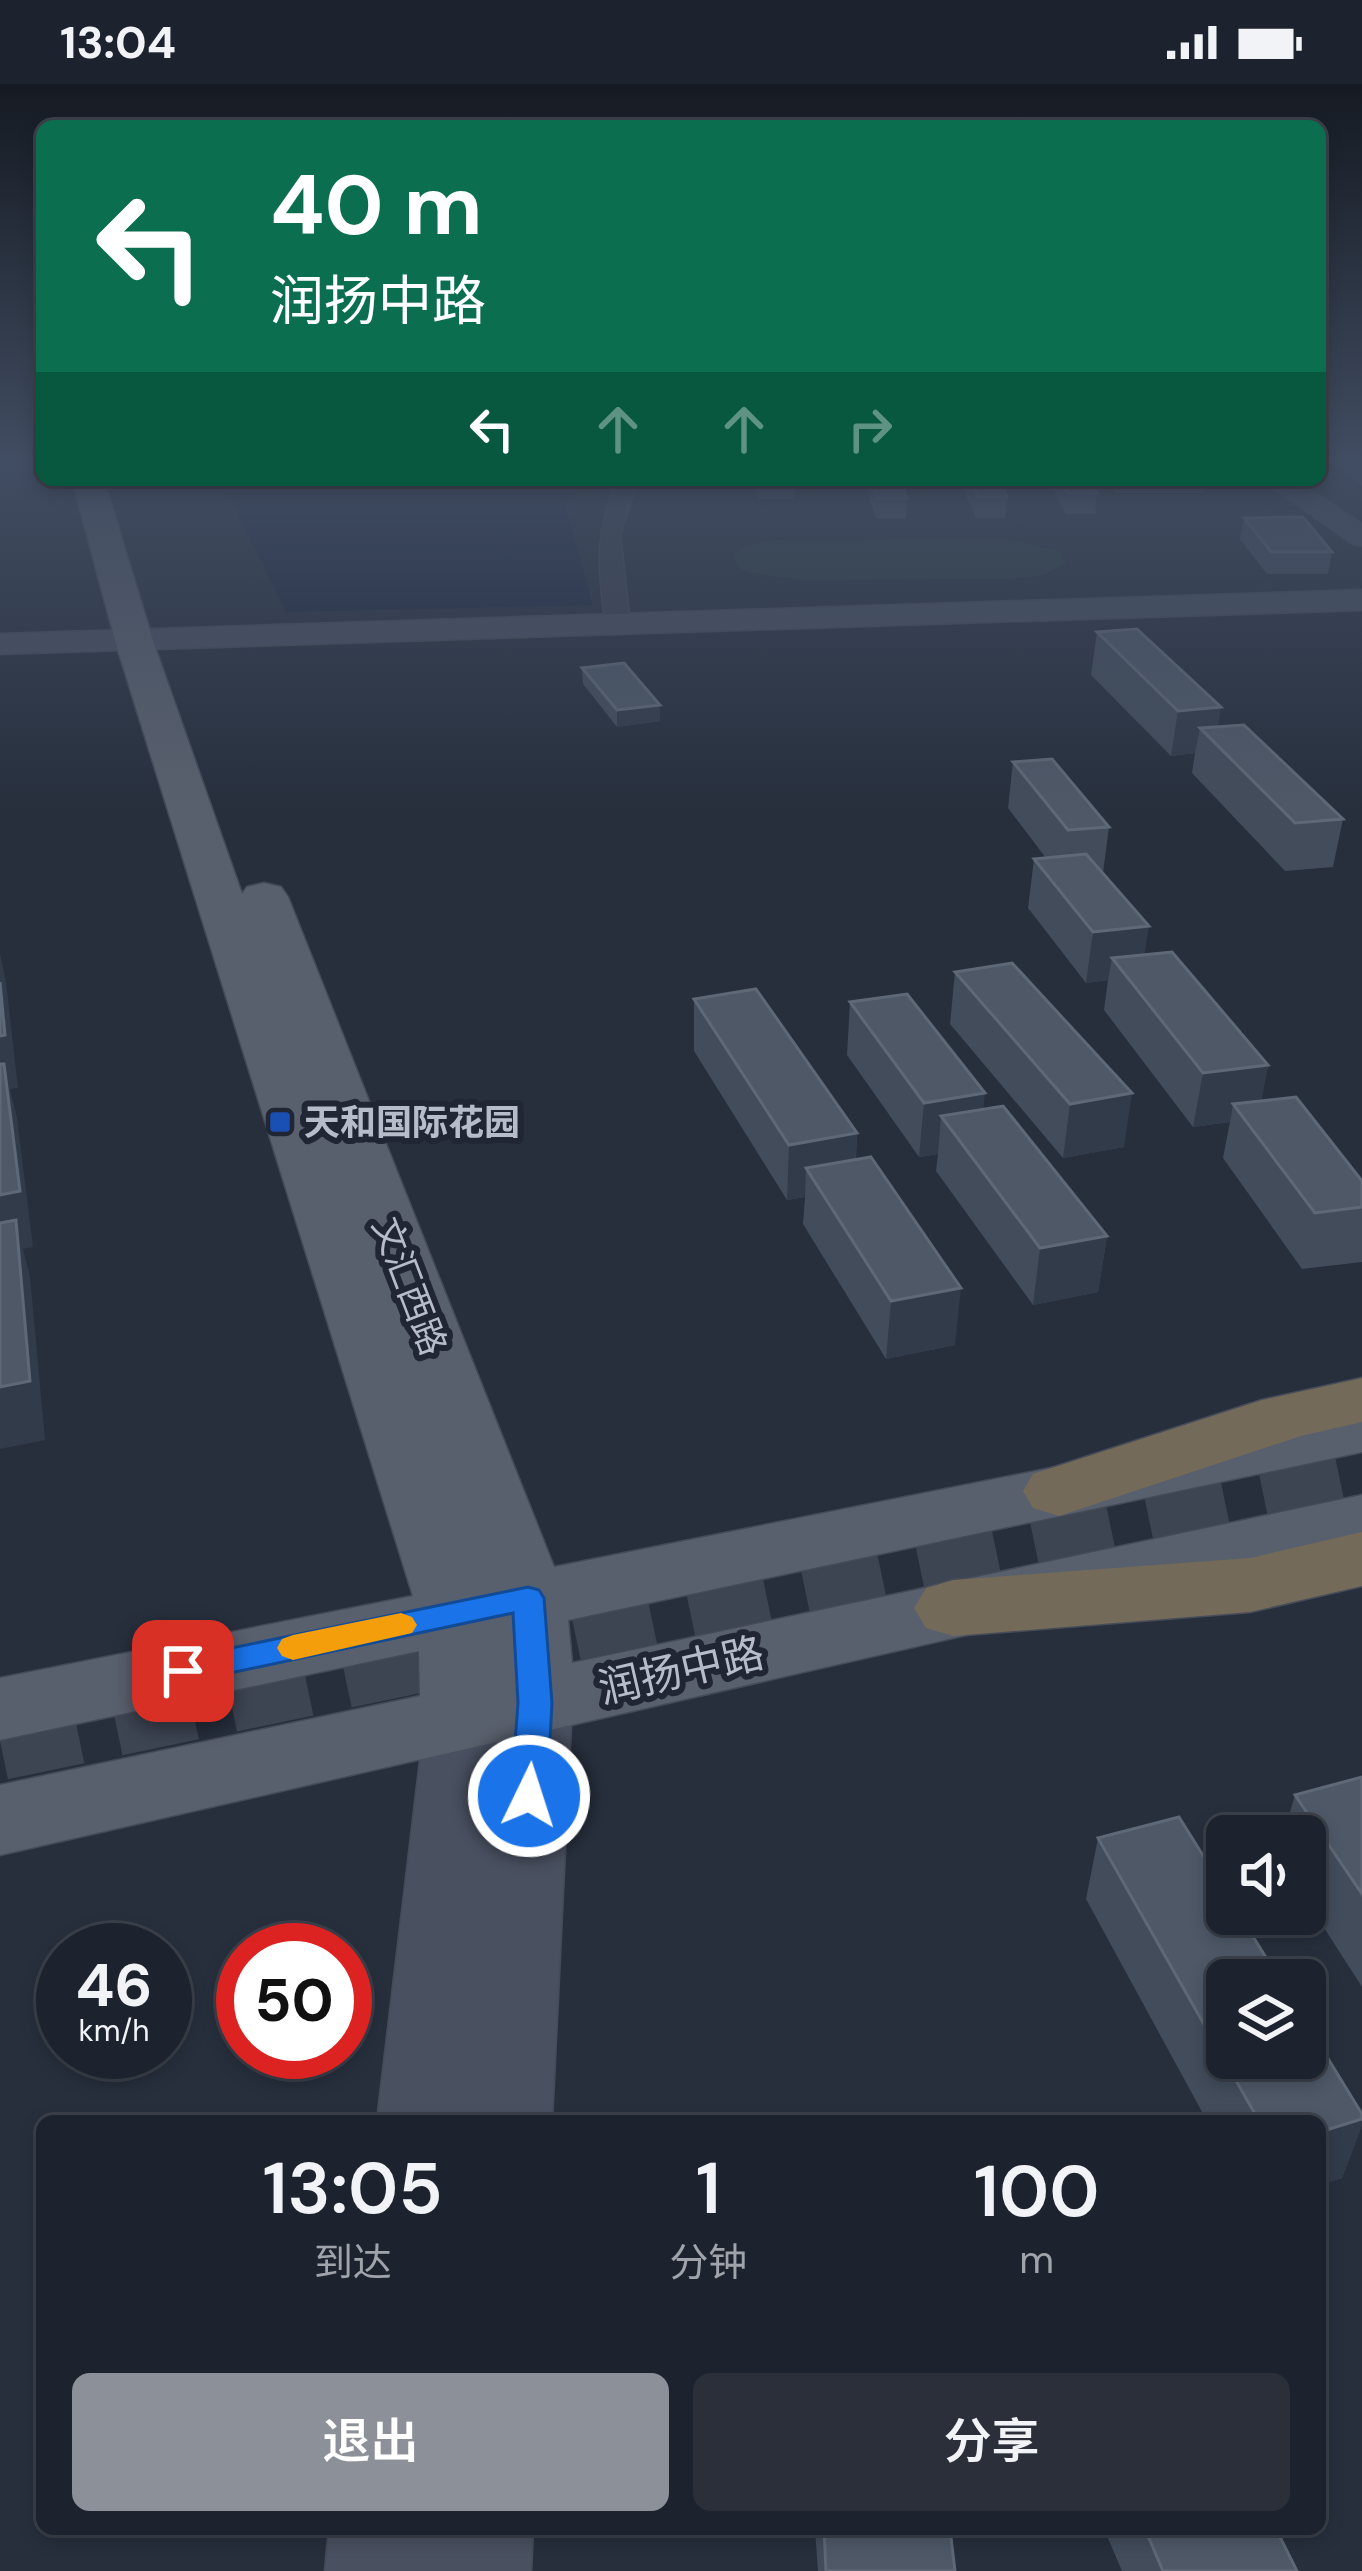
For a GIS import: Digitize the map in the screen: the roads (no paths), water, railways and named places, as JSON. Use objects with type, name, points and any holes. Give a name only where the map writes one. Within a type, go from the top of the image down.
[{"type":"highway","points":[[1059,1491],[1287,1416],[1362,1400]]},
{"type":"highway","points":[[953,1608],[1250,1585],[1362,1559]]},
{"type":"main road","name":"文汇西路","points":[[127,578],[493,1606],[498,1711]]},
{"type":"main road","name":"文汇西路","points":[[138,578],[152,643]]},
{"type":"main road","points":[[0,1709],[1362,1430]]},
{"type":"main road","name":"润扬中路","points":[[0,1820],[1362,1520]]},
{"type":"street","points":[[609,578],[618,625]]},
{"type":"street","points":[[152,643],[1362,604]]},
{"type":"street","points":[[0,647],[1362,604]]},
{"type":"street","name":"文汇西路","points":[[423,2115],[498,1711]]},
{"type":"street","name":"文汇西路","points":[[498,1711],[507,2115]]},
{"type":"street","points":[[378,2571],[381,2535]]},
{"type":"street","points":[[478,2571],[481,2535]]},
{"type":"water","points":[[269,578],[586,578],[593,605],[286,612]]},
{"type":"tunnel","points":[[0,1741],[1362,1457]]},
{"type":"place","name":"天和国际花园","points":[[280,1122]]}]
